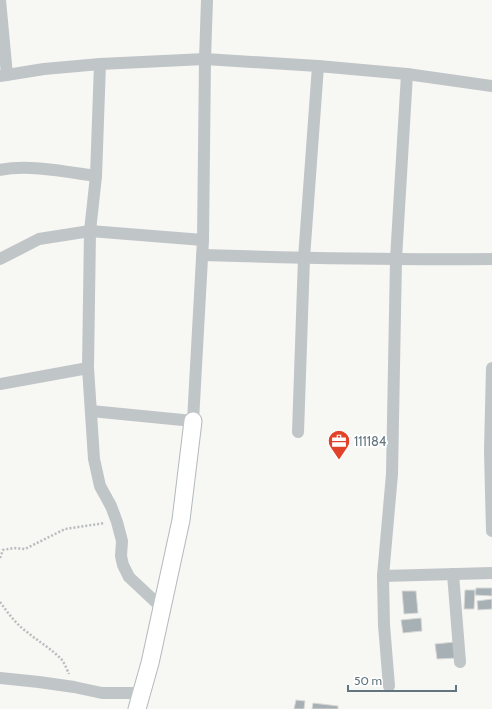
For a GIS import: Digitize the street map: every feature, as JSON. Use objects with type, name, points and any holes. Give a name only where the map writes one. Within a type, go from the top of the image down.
[{"type":"street","points":[[0,0],[4,75],[44,69],[100,64],[205,59],[318,66],[407,74],[492,86]]},
{"type":"street","points":[[0,678],[74,687],[139,701],[150,663],[181,520],[193,421],[203,240],[207,0]]},
{"type":"street","points":[[100,64],[96,176],[90,231],[88,368],[94,458],[100,486],[117,522],[122,541],[121,556],[128,577],[162,608]]},
{"type":"street","points":[[298,432],[304,258],[318,66]]},
{"type":"street","points":[[389,686],[384,625],[383,576],[392,474],[396,260],[407,74]]},
{"type":"street","points":[[0,170],[8,168],[35,168],[96,176]]},
{"type":"street","points":[[0,259],[39,239],[90,231],[203,240]]},
{"type":"street","points":[[202,255],[396,260],[492,259]]},
{"type":"street","points":[[0,384],[88,368]]},
{"type":"street","points":[[492,368],[492,530]]},
{"type":"street","points":[[91,411],[193,421]]},
{"type":"street","points":[[383,576],[492,573]]},
{"type":"street","points":[[453,574],[460,662]]},
{"type":"path","points":[[0,558],[3,550],[14,548],[25,549],[65,529],[99,523],[117,522]]},
{"type":"path","points":[[0,602],[14,620],[63,661],[74,687]]},
{"type":"building","points":[[476,588],[492,588],[492,596],[475,595]]},
{"type":"building","points":[[465,590],[475,590],[474,609],[464,609]]},
{"type":"building","points":[[402,591],[416,591],[418,613],[404,614]]},
{"type":"building","points":[[492,599],[492,609],[478,610],[477,601]]},
{"type":"building","points":[[421,618],[422,631],[403,633],[401,620]]},
{"type":"building","points":[[455,642],[457,658],[437,659],[435,644]]},
{"type":"building","points":[[296,700],[305,701],[304,709],[294,709]]},
{"type":"building","points":[[313,703],[338,706],[338,709],[312,709]]},
{"type":"place","name":"111184","points":[[339,460]]}]
